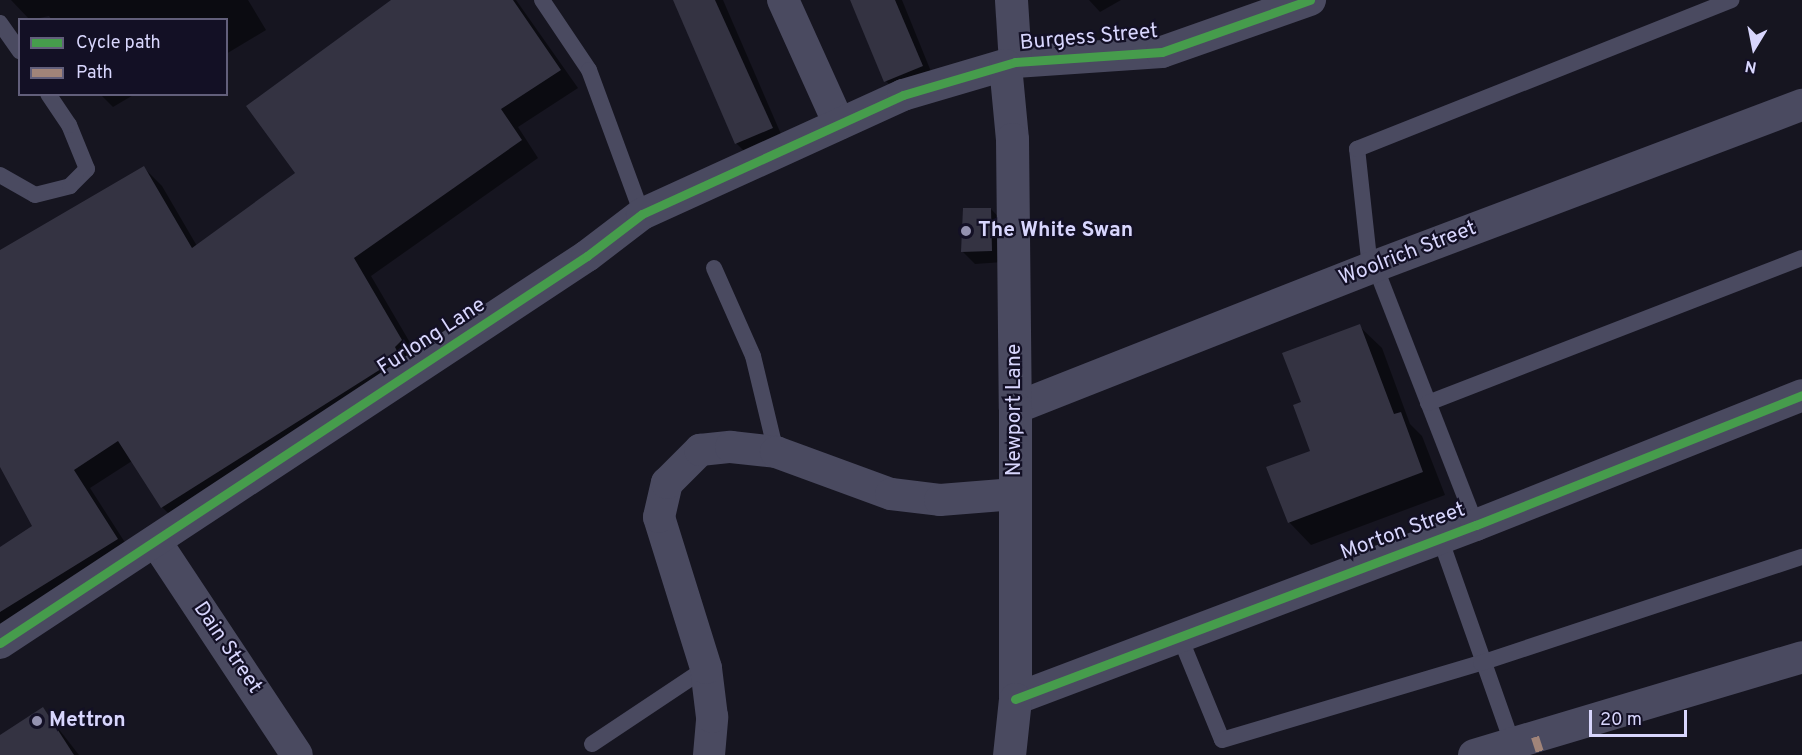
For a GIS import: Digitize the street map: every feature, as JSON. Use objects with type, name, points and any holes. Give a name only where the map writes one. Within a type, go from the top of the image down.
[{"type":"street","points":[[783,0],[839,124]]},
{"type":"street","name":"Newport Lane","points":[[1009,755],[1015,699],[1011,0]]},
{"type":"street","name":"Burgess Street","points":[[903,95],[1010,64],[1162,52],[1310,0]]},
{"type":"street","name":"Furlong Lane","points":[[0,643],[587,256],[642,214],[903,95]]},
{"type":"street","name":"Woolrich Street","points":[[1015,408],[1373,267],[1802,105]]},
{"type":"street","name":"Morton Street","points":[[1015,699],[1179,635],[1476,525],[1802,395]]},
{"type":"street","points":[[709,755],[712,717],[705,668],[659,517],[667,483],[700,450],[731,447],[776,452],[891,494],[940,500],[1015,494]]},
{"type":"street","name":"Dain Street","points":[[156,542],[297,755]]},
{"type":"street","points":[[1474,755],[1802,657]]},
{"type":"lane","points":[[542,0],[589,70],[642,214]]},
{"type":"lane","points":[[1476,525],[1373,267],[1357,149],[1731,0]]},
{"type":"lane","points":[[0,23],[18,49]]},
{"type":"lane","points":[[0,175],[34,195],[70,186],[87,169],[69,125],[49,96]]},
{"type":"lane","points":[[1428,403],[1802,258]]},
{"type":"lane","points":[[714,268],[753,356],[776,452]]},
{"type":"lane","points":[[1440,538],[1481,663],[1512,743]]},
{"type":"lane","points":[[1179,635],[1222,740],[1481,663],[1802,557]]},
{"type":"lane","points":[[592,744],[705,668]]},
{"type":"building","points":[[391,0],[513,0],[561,70],[501,109],[522,140],[354,258],[402,340],[395,347],[400,357],[161,508],[118,441],[74,470],[118,539],[0,612],[0,547],[32,526],[0,467],[0,250],[144,166],[192,248],[295,173],[246,106]]},
{"type":"building","points":[[673,0],[715,0],[773,128],[735,144]]},
{"type":"building","points":[[850,0],[895,0],[923,66],[884,82]]},
{"type":"building","points":[[963,208],[991,208],[992,251],[961,252]]},
{"type":"building","points":[[1360,324],[1394,414],[1401,412],[1423,472],[1288,523],[1266,467],[1310,451],[1293,405],[1301,402],[1282,353]]},
{"type":"building","name":"Mettron","points":[[43,707],[74,755],[0,755],[0,735]]},
{"type":"marked path","points":[[1535,737],[1541,755]]},
{"type":"cycle path","points":[[0,643],[587,256],[642,214],[903,95],[1015,62],[1162,52],[1310,0]]},
{"type":"cycle path","points":[[1015,699],[1476,525],[1802,395]]},
{"type":"place","name":"The White Swan","points":[[966,231]]},
{"type":"place","name":"Mettron","points":[[37,721]]}]
